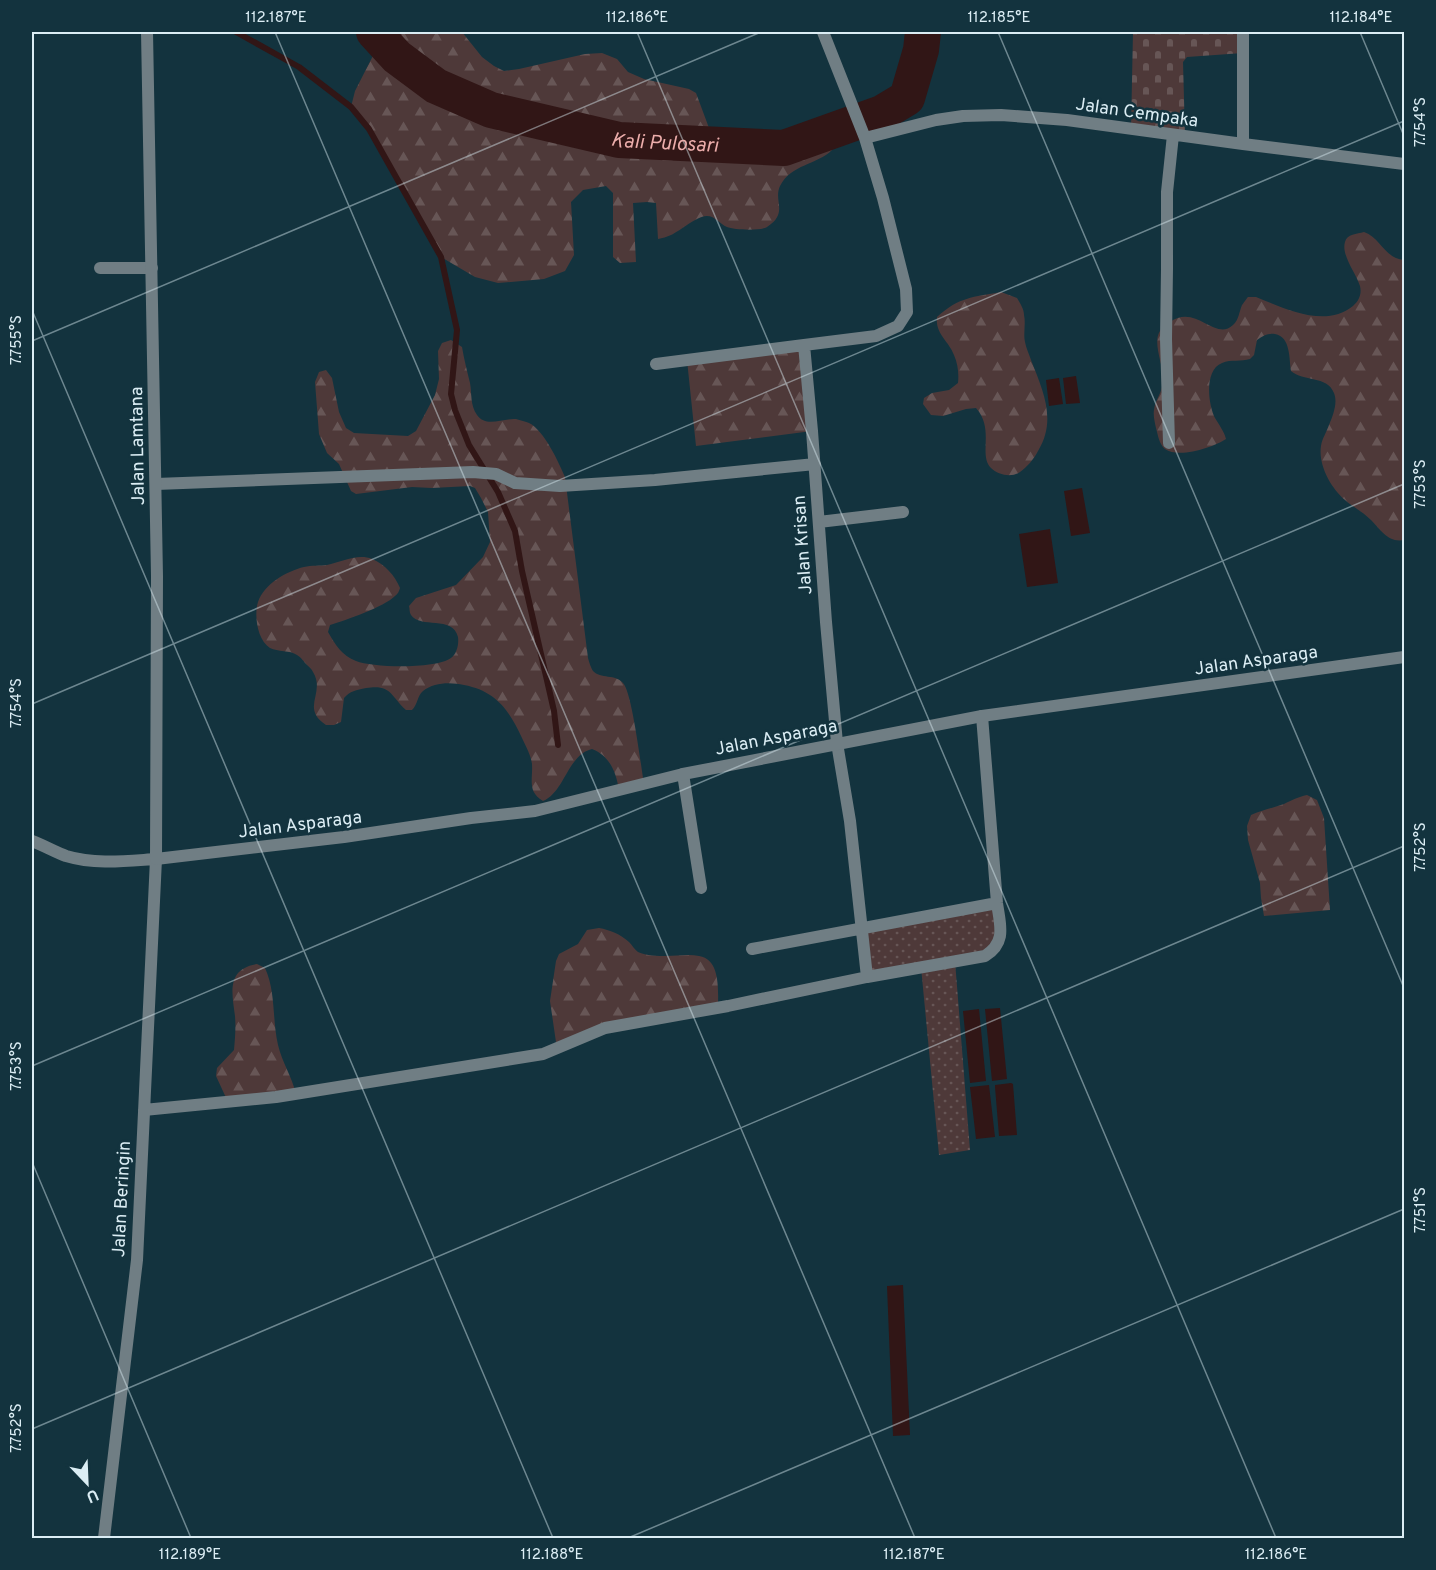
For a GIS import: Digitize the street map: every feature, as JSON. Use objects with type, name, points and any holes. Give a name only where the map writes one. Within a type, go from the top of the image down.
[{"type":"street","name":"Jalan Lamtana","points":[[147,32],[158,576],[156,859]]},
{"type":"street","points":[[656,364],[876,336],[898,326],[907,312],[906,289],[865,138],[822,32]]},
{"type":"street","points":[[1243,32],[1243,144]]},
{"type":"street","name":"Jalan Cempaka","points":[[865,138],[936,120],[963,116],[1001,116],[1067,120],[1404,164]]},
{"type":"street","points":[[1169,443],[1166,339],[1167,192],[1173,135]]},
{"type":"street","points":[[100,268],[152,268]]},
{"type":"street","name":"Jalan Krisan","points":[[804,345],[837,743],[850,821],[867,977]]},
{"type":"street","points":[[156,484],[473,472],[496,474],[515,483],[560,486],[655,480],[814,464]]},
{"type":"street","points":[[819,522],[903,512]]},
{"type":"street","name":"Jalan Asparaga","points":[[32,841],[67,856],[102,862],[119,862],[344,837],[535,811],[683,774],[982,716],[1404,657]]},
{"type":"street","points":[[144,1110],[276,1097],[543,1054],[605,1028],[986,956],[999,942],[1000,930],[982,716]]},
{"type":"street","points":[[683,774],[701,888]]},
{"type":"street","name":"Jalan Beringin","points":[[104,1539],[137,1260],[156,859]]},
{"type":"street","points":[[752,949],[997,903]]},
{"type":"green space","points":[[374,32],[462,32],[482,57],[504,71],[585,54],[602,53],[617,59],[628,72],[644,79],[689,89],[696,93],[709,128],[718,134],[738,138],[814,131],[831,141],[832,150],[797,169],[785,179],[778,191],[779,212],[777,217],[774,222],[764,228],[747,230],[730,228],[713,217],[703,216],[671,235],[658,239],[656,203],[633,203],[636,262],[620,263],[613,257],[613,193],[606,186],[583,190],[571,202],[574,255],[565,271],[544,279],[498,283],[475,277],[441,257],[369,129],[351,107],[355,91],[381,40]]},
{"type":"green space","points":[[1133,32],[1243,32],[1243,53],[1187,57],[1183,62],[1185,136],[1131,129]]},
{"type":"green space","points":[[1364,232],[1375,239],[1392,256],[1404,260],[1404,540],[1394,540],[1385,535],[1368,517],[1345,500],[1330,483],[1322,461],[1321,446],[1334,409],[1334,393],[1326,384],[1291,371],[1287,344],[1280,336],[1268,334],[1263,336],[1257,340],[1254,355],[1250,359],[1222,363],[1212,373],[1209,396],[1215,418],[1226,439],[1196,451],[1171,452],[1165,449],[1160,442],[1154,417],[1163,380],[1157,342],[1164,326],[1179,317],[1188,317],[1212,327],[1226,329],[1235,323],[1248,297],[1256,297],[1304,314],[1330,316],[1342,313],[1355,304],[1361,292],[1345,253],[1345,242],[1350,236]]},
{"type":"green space","points":[[1001,292],[1017,298],[1023,308],[1025,344],[1043,394],[1047,417],[1044,439],[1034,457],[1020,472],[1009,475],[1001,474],[987,463],[985,424],[976,408],[943,416],[931,415],[923,404],[924,398],[932,393],[949,390],[958,383],[955,358],[940,333],[937,317],[952,305],[974,297]]},
{"type":"green space","points":[[451,340],[462,347],[472,403],[477,415],[485,421],[516,419],[535,427],[550,447],[565,477],[588,658],[593,671],[620,680],[626,689],[633,714],[644,784],[619,790],[608,760],[592,749],[577,758],[555,792],[543,801],[533,789],[531,757],[506,711],[500,703],[485,692],[459,684],[448,683],[427,688],[421,693],[412,710],[406,710],[385,689],[374,687],[356,690],[344,698],[341,722],[326,725],[315,712],[317,687],[312,670],[294,653],[270,648],[259,633],[256,614],[258,602],[265,590],[277,579],[304,567],[327,565],[355,557],[367,557],[385,567],[400,588],[390,600],[364,613],[330,625],[328,632],[339,649],[356,661],[390,666],[419,666],[443,662],[455,654],[458,637],[455,630],[443,624],[415,619],[410,614],[409,606],[416,598],[456,585],[483,557],[490,542],[488,512],[481,498],[475,488],[470,486],[412,487],[356,494],[351,491],[339,464],[327,453],[319,434],[315,382],[319,372],[326,370],[332,378],[339,412],[346,428],[354,433],[408,436],[416,431],[435,395],[439,379],[438,351],[442,343]]},
{"type":"green space","points":[[804,345],[812,431],[696,446],[687,360]]},
{"type":"green space","points":[[1307,795],[1317,800],[1324,818],[1330,910],[1264,916],[1260,883],[1248,840],[1247,826],[1251,815]]},
{"type":"green space","points":[[997,903],[994,950],[955,961],[970,1150],[939,1155],[921,967],[867,977],[862,929]]},
{"type":"green space","points":[[599,928],[611,931],[629,942],[638,952],[645,954],[691,955],[706,958],[711,963],[717,977],[718,1008],[605,1028],[557,1049],[550,1001],[556,961],[559,954],[578,944],[587,930]]},
{"type":"green space","points":[[257,964],[265,968],[268,977],[278,1045],[296,1094],[228,1102],[216,1076],[217,1068],[234,1050],[233,983],[240,971]]},
{"type":"shaded area","points":[[1076,376],[1080,403],[1066,404],[1063,378]]},
{"type":"shaded area","points":[[1059,378],[1063,404],[1049,406],[1046,380]]},
{"type":"shaded area","points":[[1082,488],[1090,533],[1071,536],[1064,491]]},
{"type":"shaded area","points":[[1050,529],[1058,583],[1027,587],[1019,534]]},
{"type":"shaded area","points":[[1000,1008],[1007,1079],[992,1081],[985,1009]]},
{"type":"shaded area","points":[[979,1009],[986,1081],[970,1083],[963,1011]]},
{"type":"shaded area","points":[[1013,1084],[1017,1135],[999,1136],[995,1085]]},
{"type":"shaded area","points":[[989,1085],[995,1137],[976,1139],[970,1087]]},
{"type":"shaded area","points":[[903,1285],[910,1435],[893,1436],[887,1286]]},
{"type":"waterway","points":[[236,32],[299,67],[351,107],[369,129],[441,257],[457,330],[451,394],[469,445],[498,492],[515,531],[554,711],[558,745]]},
{"type":"waterway","name":"Kali Pulosari","points":[[374,32],[397,57],[436,86],[491,110],[619,140],[784,148],[882,113],[907,98],[921,50],[923,32]]}]
